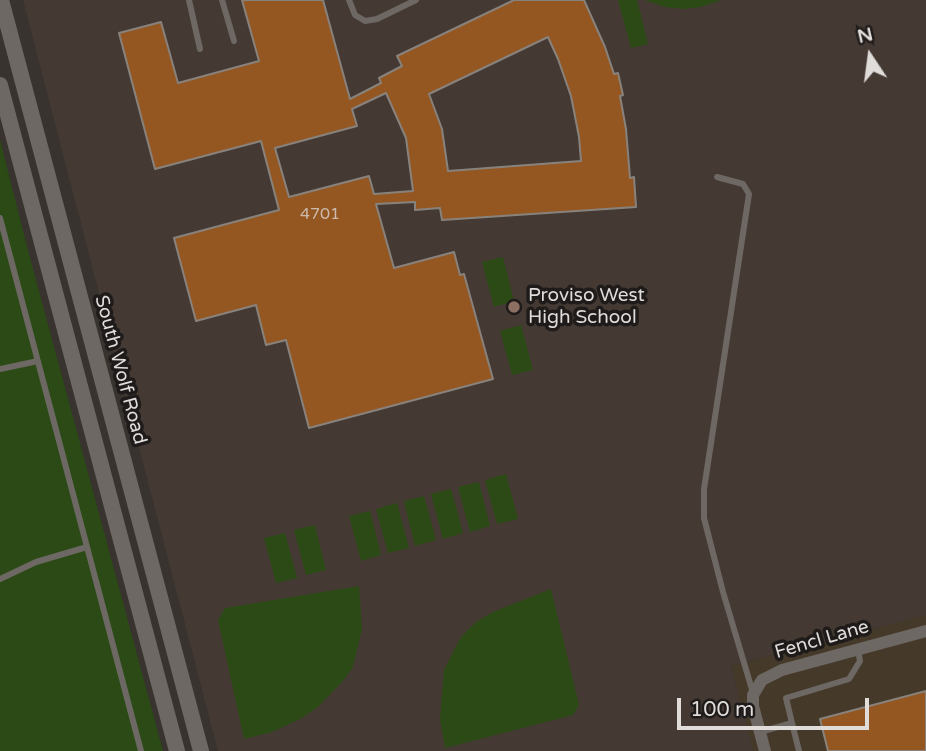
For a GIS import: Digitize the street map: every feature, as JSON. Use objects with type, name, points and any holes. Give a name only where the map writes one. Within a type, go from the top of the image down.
[{"type":"main road","name":"South Wolf Road","points":[[1,0],[201,751]]},
{"type":"main road","points":[[0,85],[177,751]]},
{"type":"street","name":"Fencl Lane","points":[[753,695],[762,680],[771,674],[926,631]]},
{"type":"street","points":[[753,695],[753,706],[765,751]]},
{"type":"lane","points":[[189,0],[200,49]]},
{"type":"lane","points":[[222,0],[234,41]]},
{"type":"lane","points":[[349,0],[355,15],[365,21],[371,21],[416,0]]},
{"type":"lane","points":[[717,177],[743,184],[749,194],[704,489],[705,518],[753,695]]},
{"type":"lane","points":[[0,218],[141,751]]},
{"type":"lane","points":[[0,369],[38,361]]},
{"type":"lane","points":[[0,579],[36,562],[87,547]]},
{"type":"lane","points":[[799,751],[786,698],[849,679],[860,661],[858,650]]},
{"type":"lane","points":[[760,732],[792,723]]},
{"type":"shaded area","name":"Proviso West High School","points":[[23,0],[926,0],[926,615],[731,666],[753,751],[218,751]]},
{"type":"shaded area","points":[[926,615],[926,751],[753,751],[731,666]]},
{"type":"green space","points":[[618,0],[637,0],[648,44],[631,48]]},
{"type":"green space","points":[[645,0],[721,0],[684,9],[665,7]]},
{"type":"green space","points":[[0,140],[29,254],[163,751],[0,751]]},
{"type":"green space","points":[[503,257],[514,301],[494,307],[482,262]]},
{"type":"green space","points":[[521,325],[533,370],[512,375],[500,331]]},
{"type":"green space","points":[[506,474],[518,519],[497,524],[485,480]]},
{"type":"green space","points":[[479,482],[490,526],[470,532],[458,487]]},
{"type":"green space","points":[[451,489],[463,533],[443,539],[431,494]]},
{"type":"green space","points":[[424,496],[436,540],[415,546],[404,501]]},
{"type":"green space","points":[[397,503],[409,548],[388,553],[376,509]]},
{"type":"green space","points":[[370,511],[381,555],[361,561],[349,516]]},
{"type":"green space","points":[[315,525],[326,570],[306,575],[294,530]]},
{"type":"green space","points":[[285,533],[297,578],[276,583],[264,538]]},
{"type":"green space","points":[[359,586],[362,629],[353,667],[343,681],[318,707],[302,718],[272,732],[244,739],[218,620],[225,608]]},
{"type":"green space","points":[[551,589],[579,705],[573,715],[445,748],[440,719],[444,670],[461,637],[476,622],[493,612]]},
{"type":"building","name":"Proviso West High School","points":[[242,0],[323,0],[350,99],[381,83],[379,78],[402,66],[397,56],[514,0],[584,0],[614,74],[618,73],[636,207],[442,220],[440,208],[415,210],[415,202],[376,204],[394,268],[454,252],[460,275],[464,274],[493,379],[309,428],[286,340],[266,345],[256,305],[196,321],[174,238],[279,210],[261,141],[155,169],[119,33],[161,22],[178,83],[259,61]],"holes":[[[548,37],[571,96],[581,161],[448,171],[442,129],[429,94]],[[386,93],[406,138],[413,191],[374,194],[369,176],[289,197],[275,148],[357,126],[352,109]]]},
{"type":"building","points":[[926,691],[926,751],[828,751],[820,719]]},
{"type":"place","name":"Proviso West High School","points":[[514,307]]}]
